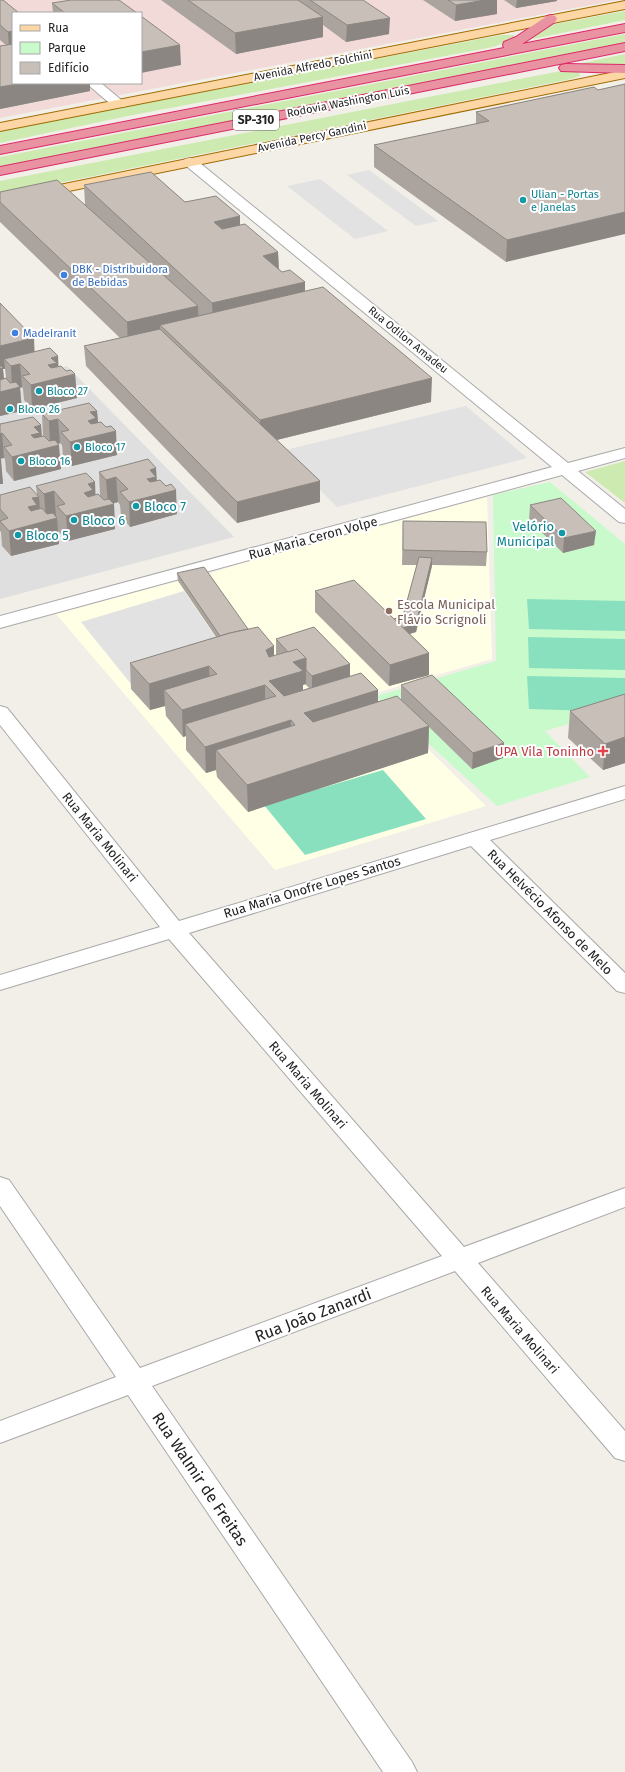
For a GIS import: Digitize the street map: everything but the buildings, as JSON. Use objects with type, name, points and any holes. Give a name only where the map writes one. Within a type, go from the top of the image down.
[{"type":"highway","points":[[463,59],[521,40],[551,20]]},
{"type":"highway","name":"Rodovia Washington Luís","points":[[0,150],[625,28]]},
{"type":"highway","name":"Rodovia Washington Luís","points":[[0,171],[625,47]]},
{"type":"highway","points":[[503,71],[566,68],[625,69]]},
{"type":"main road","name":"Avenida Alfredo Folchini","points":[[0,127],[625,5]]},
{"type":"main road","name":"Avenida Percy Gandini","points":[[0,201],[625,74]]},
{"type":"street","points":[[94,84],[119,104]]},
{"type":"street","name":"Rua Odilon Amadeu","points":[[190,162],[625,518]]},
{"type":"street","name":"Rua Maria Ceron Volpe","points":[[0,622],[625,453]]},
{"type":"street","name":"Rua Maria Molinari","points":[[0,712],[174,930],[625,1450]]},
{"type":"street","name":"Rua Maria Onofre Lopes Santos","points":[[0,983],[625,792]]},
{"type":"street","name":"Rua Helvécio Afonso de Melo","points":[[475,838],[625,986]]},
{"type":"street","name":"Rua Walmir de Freitas","points":[[0,1186],[401,1772]]},
{"type":"street","name":"Rua João Zanardi","points":[[0,1432],[625,1197]]},
{"type":"shaded area","points":[[0,0],[617,0],[0,118]]},
{"type":"shaded area","points":[[369,170],[438,221],[416,226],[347,175]]},
{"type":"shaded area","points":[[320,179],[388,231],[355,239],[287,186]]},
{"type":"shaded area","points":[[67,366],[234,537],[0,599],[0,382]]},
{"type":"shaded area","points":[[466,406],[527,458],[337,507],[281,451]]},
{"type":"shaded area","points":[[487,497],[492,659],[372,694],[486,806],[275,870],[56,614],[205,575],[239,564]]},
{"type":"shaded area","points":[[184,591],[229,657],[131,684],[81,622]]},
{"type":"green space","points":[[625,11],[625,20],[528,40],[550,25]]},
{"type":"green space","points":[[625,34],[625,44],[0,167],[0,157]]},
{"type":"green space","points":[[501,35],[513,35],[515,39],[493,47],[128,116],[0,143],[0,131]]},
{"type":"green space","points":[[625,54],[625,66],[573,65]]},
{"type":"green space","points":[[566,70],[579,71],[580,76],[0,195],[0,181]]},
{"type":"green space","points":[[625,461],[625,503],[585,472]]},
{"type":"green space","points":[[550,482],[625,544],[625,707],[545,731],[590,777],[497,806],[376,696],[496,661],[493,495]]},
{"type":"green space","points":[[527,599],[625,601],[625,631],[529,629]]},
{"type":"green space","points":[[528,637],[625,639],[625,670],[529,668]]},
{"type":"green space","points":[[527,676],[625,678],[625,712],[529,709]]},
{"type":"green space","points":[[383,770],[426,819],[305,855],[264,805]]},
{"type":"place","name":"Ulian - Portas e Janelas","points":[[523,200]]},
{"type":"place","name":"DBK - Distribuidora de Bebidas","points":[[64,275]]},
{"type":"place","name":"Madeiranit","points":[[15,333]]},
{"type":"place","name":"Bloco 27","points":[[39,391]]},
{"type":"place","name":"Bloco 26","points":[[10,409]]},
{"type":"place","name":"Bloco 17","points":[[77,447]]},
{"type":"place","name":"Bloco 16","points":[[21,461]]},
{"type":"place","name":"Bloco 7","points":[[136,506]]},
{"type":"place","name":"Bloco 6","points":[[74,520]]},
{"type":"place","name":"Velório Municipal","points":[[562,533]]},
{"type":"place","name":"Bloco 5","points":[[18,535]]},
{"type":"place","name":"Escola Municipal Flávio Scrignoli","points":[[389,611]]},
{"type":"place","name":"UPA Vila Toninho","points":[[603,751]]}]
